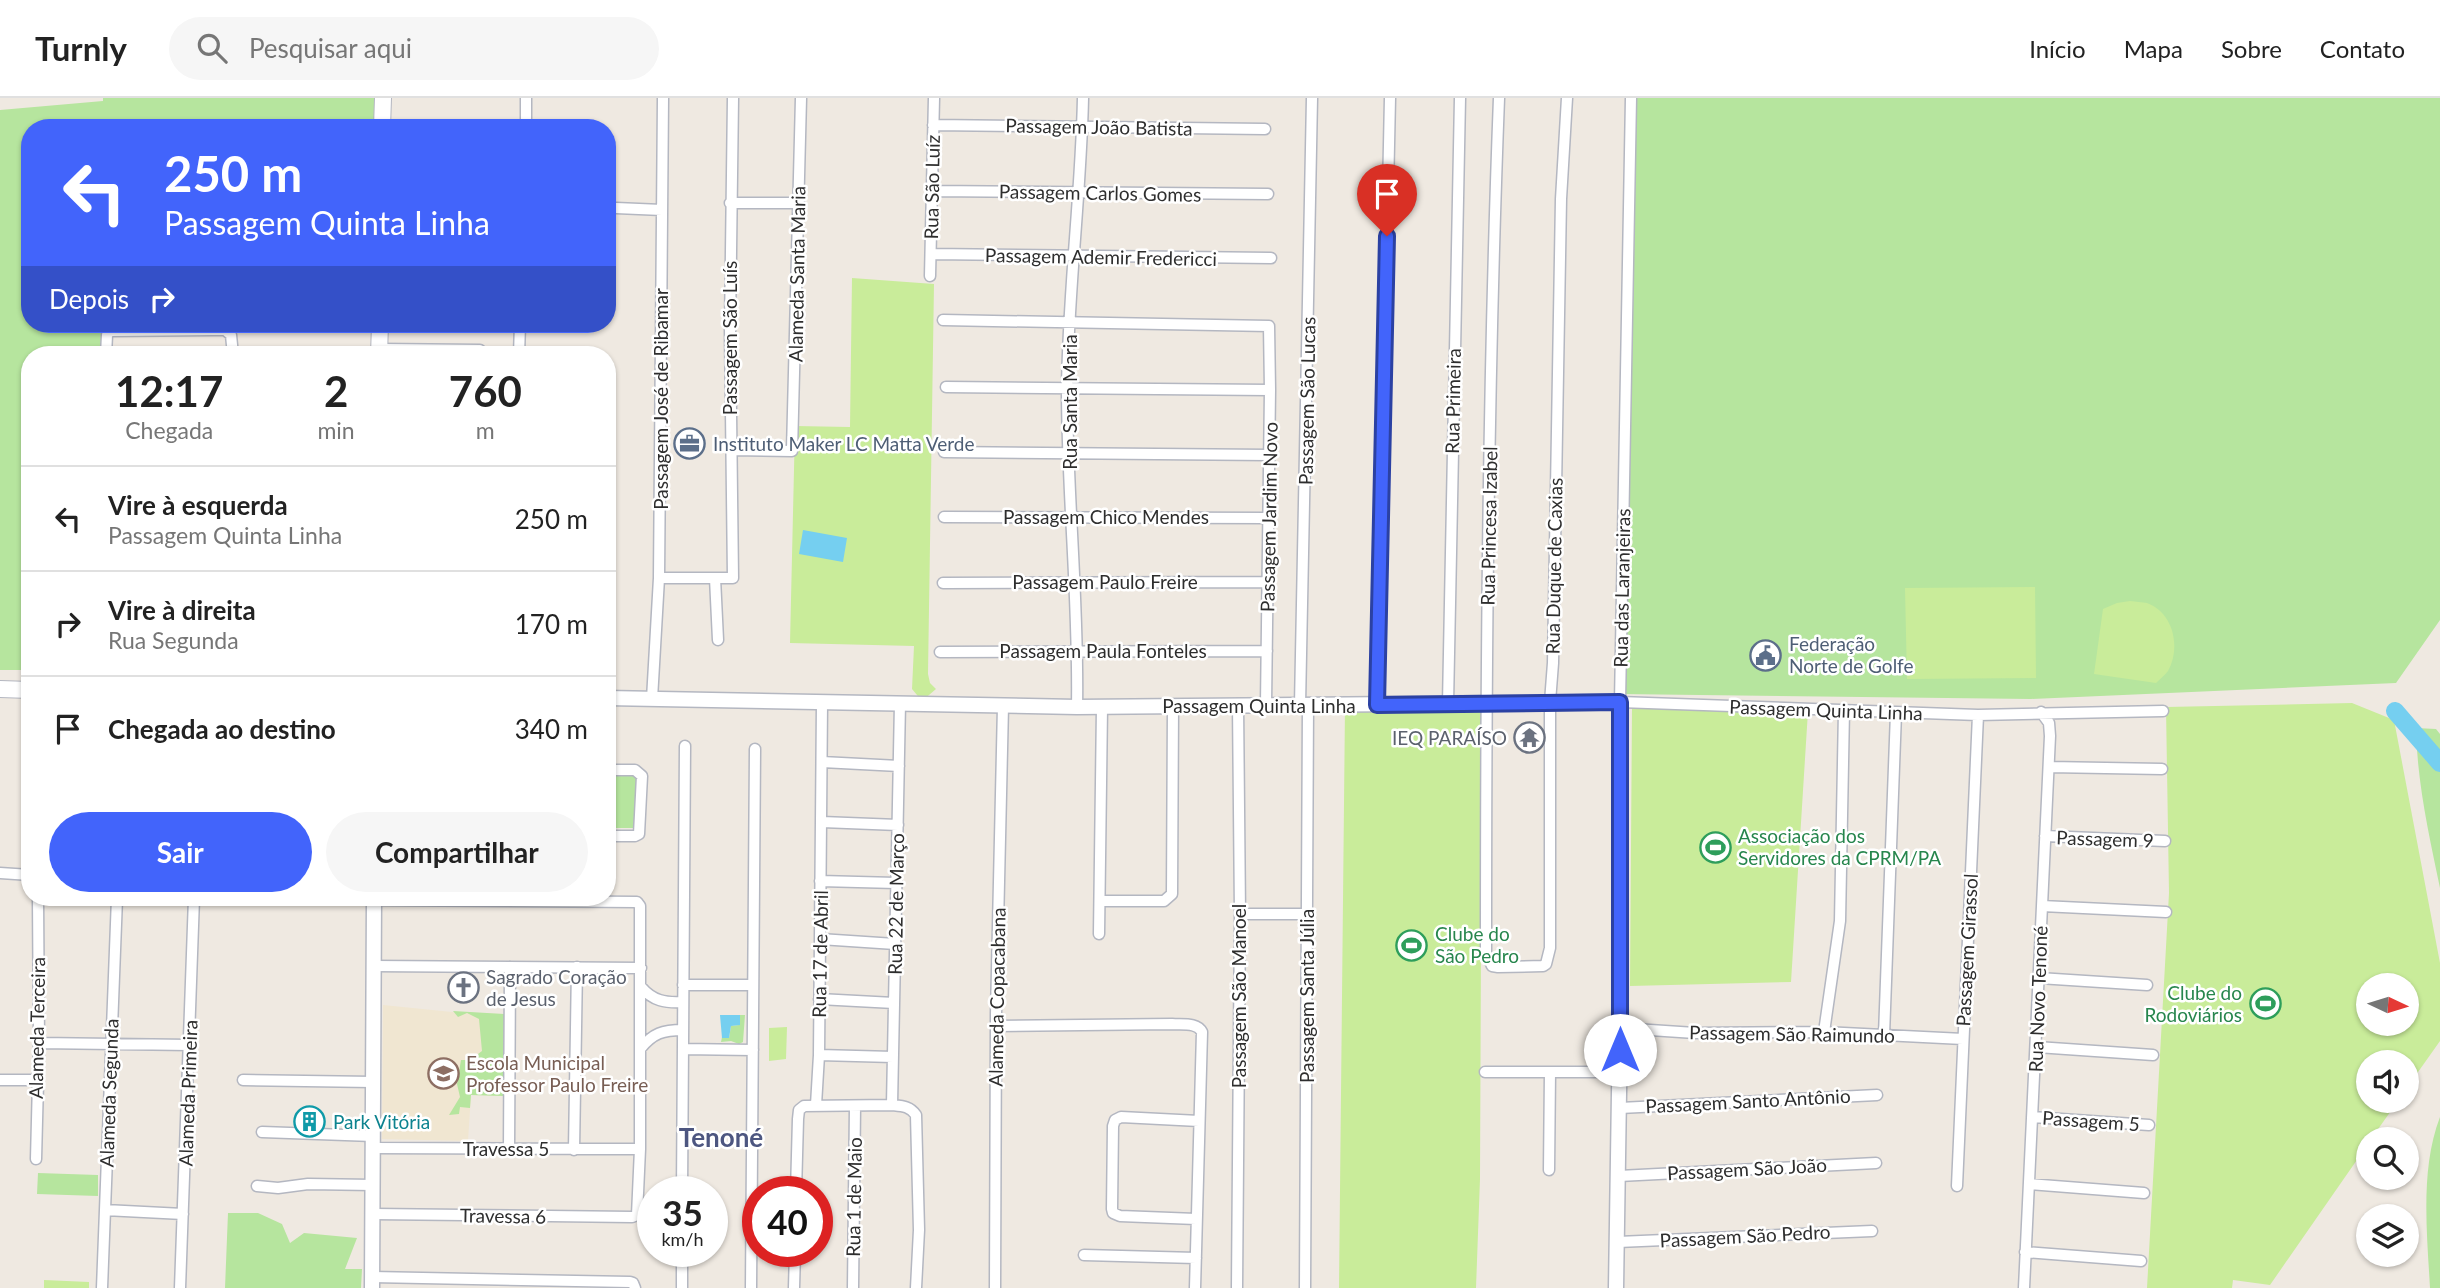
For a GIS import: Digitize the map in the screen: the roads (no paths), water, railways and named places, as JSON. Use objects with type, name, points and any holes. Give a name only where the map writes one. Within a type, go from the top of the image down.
[{"type":"main road","points":[[382,119],[383,98]]},
{"type":"main road","points":[[0,688],[21,689]]},
{"type":"street","points":[[526,98],[526,119]]},
{"type":"street","name":"Passagem José de Ribamar","points":[[652,699],[659,578],[663,98]]},
{"type":"street","name":"Passagem São Luís","points":[[715,578],[733,578],[730,203],[733,98]]},
{"type":"street","name":"Alameda Santa Maria","points":[[731,450],[792,451],[801,98]]},
{"type":"street","name":"Rua São Luíz","points":[[930,276],[934,98]]},
{"type":"street","name":"Rua Santa Maria","points":[[1077,707],[1078,651],[1067,387],[1083,98]]},
{"type":"street","name":"Passagem São Lucas","points":[[1304,705],[1312,98]]},
{"type":"street","points":[[1377,705],[1390,98]]},
{"type":"street","name":"Rua Primeira","points":[[1448,704],[1460,98]]},
{"type":"street","name":"Rua Princesa Izabel","points":[[1486,953],[1486,704],[1493,259],[1499,98]]},
{"type":"street","name":"Rua Duque de Caxias","points":[[1486,953],[1492,966],[1498,967],[1542,966],[1549,958],[1550,702],[1553,663],[1561,199],[1567,98]]},
{"type":"street","name":"Rua das Laranjeiras","points":[[1616,1288],[1620,1072],[1620,702],[1631,98]]},
{"type":"street","name":"Passagem João Batista","points":[[933,125],[1265,128]]},
{"type":"street","name":"Passagem Carlos Gomes","points":[[932,191],[1268,194]]},
{"type":"street","points":[[730,203],[799,203]]},
{"type":"street","points":[[617,208],[662,210]]},
{"type":"street","name":"Passagem Ademir Fredericci","points":[[931,254],[1272,258]]},
{"type":"street","points":[[943,320],[1070,322]]},
{"type":"street","name":"Passagem Jardim Novo","points":[[1070,322],[1266,325],[1270,330],[1266,704]]},
{"type":"street","points":[[946,387],[1270,390]]},
{"type":"street","points":[[944,452],[1269,455]]},
{"type":"street","name":"Passagem Chico Mendes","points":[[944,517],[1268,518]]},
{"type":"street","points":[[659,578],[715,578],[719,640]]},
{"type":"street","name":"Passagem Paulo Freire","points":[[943,583],[1267,582]]},
{"type":"street","name":"Passagem Paula Fonteles","points":[[940,652],[1267,651]]},
{"type":"street","name":"Passagem Quinta Linha","points":[[616,698],[1077,707],[1620,702],[1978,715],[2163,711]]},
{"type":"street","name":"Rua 17 de Abril","points":[[816,1105],[819,1055],[822,703]]},
{"type":"street","name":"Rua 22 de Março","points":[[892,1105],[900,704]]},
{"type":"street","name":"Passagem São Manoel","points":[[1237,1288],[1240,914],[1238,704]]},
{"type":"street","name":"Passagem Santa Júlia","points":[[1304,705],[1307,914],[1305,1288]]},
{"type":"street","name":"Alameda Copacabana","points":[[995,1288],[996,1027],[1003,706]]},
{"type":"street","points":[[1100,901],[1164,901],[1172,894],[1173,706]]},
{"type":"street","points":[[1099,934],[1102,707]]},
{"type":"street","points":[[1824,1032],[1840,921],[1844,710]]},
{"type":"street","points":[[1884,1035],[1896,712]]},
{"type":"street","name":"Rua Novo Tenoné","points":[[2024,1288],[2049,766],[2049,723],[2041,712]]},
{"type":"street","name":"Passagem Girassol","points":[[1957,1186],[1978,715]]},
{"type":"street","points":[[682,1176],[685,746]]},
{"type":"street","points":[[751,1288],[755,748]]},
{"type":"street","points":[[822,762],[899,766]]},
{"type":"street","points":[[2049,766],[2162,769]]},
{"type":"street","points":[[616,770],[635,770],[642,776],[640,831],[635,836],[616,836]]},
{"type":"street","points":[[822,822],[898,825]]},
{"type":"street","name":"Passagem 9","points":[[2045,836],[2165,841]]},
{"type":"street","points":[[0,873],[21,874]]},
{"type":"street","points":[[820,881],[896,883]]},
{"type":"street","points":[[616,902],[637,902],[640,906],[640,1149]]},
{"type":"street","name":"Alameda Terceira","points":[[36,1159],[38,906]]},
{"type":"street","name":"Alameda Segunda","points":[[102,1288],[117,906]]},
{"type":"street","name":"Alameda Primeira","points":[[180,1288],[194,906]]},
{"type":"street","points":[[374,906],[372,1283],[633,1285]]},
{"type":"street","points":[[2042,906],[2166,912]]},
{"type":"street","points":[[1240,914],[1307,914]]},
{"type":"street","points":[[820,939],[895,944]]},
{"type":"street","points":[[374,966],[641,968]]},
{"type":"street","points":[[574,1150],[577,967]]},
{"type":"street","points":[[509,1150],[510,968]]},
{"type":"street","points":[[2039,978],[2147,985]]},
{"type":"street","points":[[683,985],[753,985]]},
{"type":"street","points":[[641,987],[649,997],[666,1003],[683,1002]]},
{"type":"street","points":[[819,999],[894,1003]]},
{"type":"street","points":[[996,1027],[1196,1026],[1202,1032],[1195,1288]]},
{"type":"street","name":"Passagem São Raimundo","points":[[1620,1028],[1695,1033],[1824,1032],[1963,1039]]},
{"type":"street","points":[[640,1049],[648,1039],[659,1032],[683,1030]]},
{"type":"street","points":[[39,1043],[190,1045]]},
{"type":"street","points":[[2037,1047],[2153,1055]]},
{"type":"street","points":[[683,1049],[753,1050]]},
{"type":"street","points":[[819,1055],[893,1057]]},
{"type":"street","points":[[1485,1072],[1620,1072]]},
{"type":"street","points":[[1549,1170],[1550,1072]]},
{"type":"street","points":[[0,1080],[38,1080]]},
{"type":"street","points":[[243,1080],[373,1082]]},
{"type":"street","name":"Passagem Santo Antônio","points":[[1619,1108],[1877,1095]]},
{"type":"street","points":[[797,1176],[799,1110],[804,1106],[906,1106],[916,1115],[919,1230],[916,1288]]},
{"type":"street","name":"Rua 1 de Maio","points":[[853,1288],[855,1106]]},
{"type":"street","points":[[1196,1219],[1120,1216],[1113,1213],[1113,1126],[1115,1120],[1121,1117],[1199,1121]]},
{"type":"street","name":"Passagem 5","points":[[2032,1117],[2150,1125]]},
{"type":"street","name":"Travessa 5","points":[[262,1132],[509,1150],[640,1149]]},
{"type":"street","name":"Travessa 6","points":[[373,1214],[632,1217],[637,1215],[639,1210],[640,1149]]},
{"type":"street","name":"Passagem São João","points":[[1619,1176],[1875,1163]]},
{"type":"street","points":[[257,1186],[278,1188],[308,1184],[373,1185]]},
{"type":"street","points":[[2029,1184],[2144,1194]]},
{"type":"street","points":[[105,1210],[183,1214]]},
{"type":"street","name":"Passagem São Pedro","points":[[1618,1242],[1872,1231]]},
{"type":"street","points":[[2025,1252],[2141,1261]]},
{"type":"street","points":[[1084,1255],[1196,1258]]},
{"type":"street","points":[[682,1267],[682,1288]]},
{"type":"street","points":[[794,1288],[795,1267]]},
{"type":"water","points":[[803,530],[847,538],[843,562],[799,554]]},
{"type":"water","points":[[720,1015],[740,1015],[740,1025],[731,1026],[729,1038],[722,1038]]},
{"type":"waterway","points":[[2395,711],[2440,763]]},
{"type":"place","name":"Instituto Maker LC Matta Verde","points":[[690,444]]},
{"type":"place","name":"Federação Norte de Golfe","points":[[1766,655]]},
{"type":"place","name":"IEQ PARAÍSO","points":[[1530,738]]},
{"type":"place","name":"Associação dos Servidores da CPRM/PA","points":[[1715,847]]},
{"type":"place","name":"Clube do São Pedro","points":[[1412,945]]},
{"type":"place","name":"Sagrado Coração de Jesus","points":[[463,988]]},
{"type":"place","name":"Clube do Rodoviários","points":[[2265,1004]]},
{"type":"place","name":"Escola Municipal Professor Paulo Freire","points":[[443,1074]]},
{"type":"place","name":"Park Vitória","points":[[310,1122]]},
{"type":"district","name":"Tenoné","points":[[721,1138]]}]
